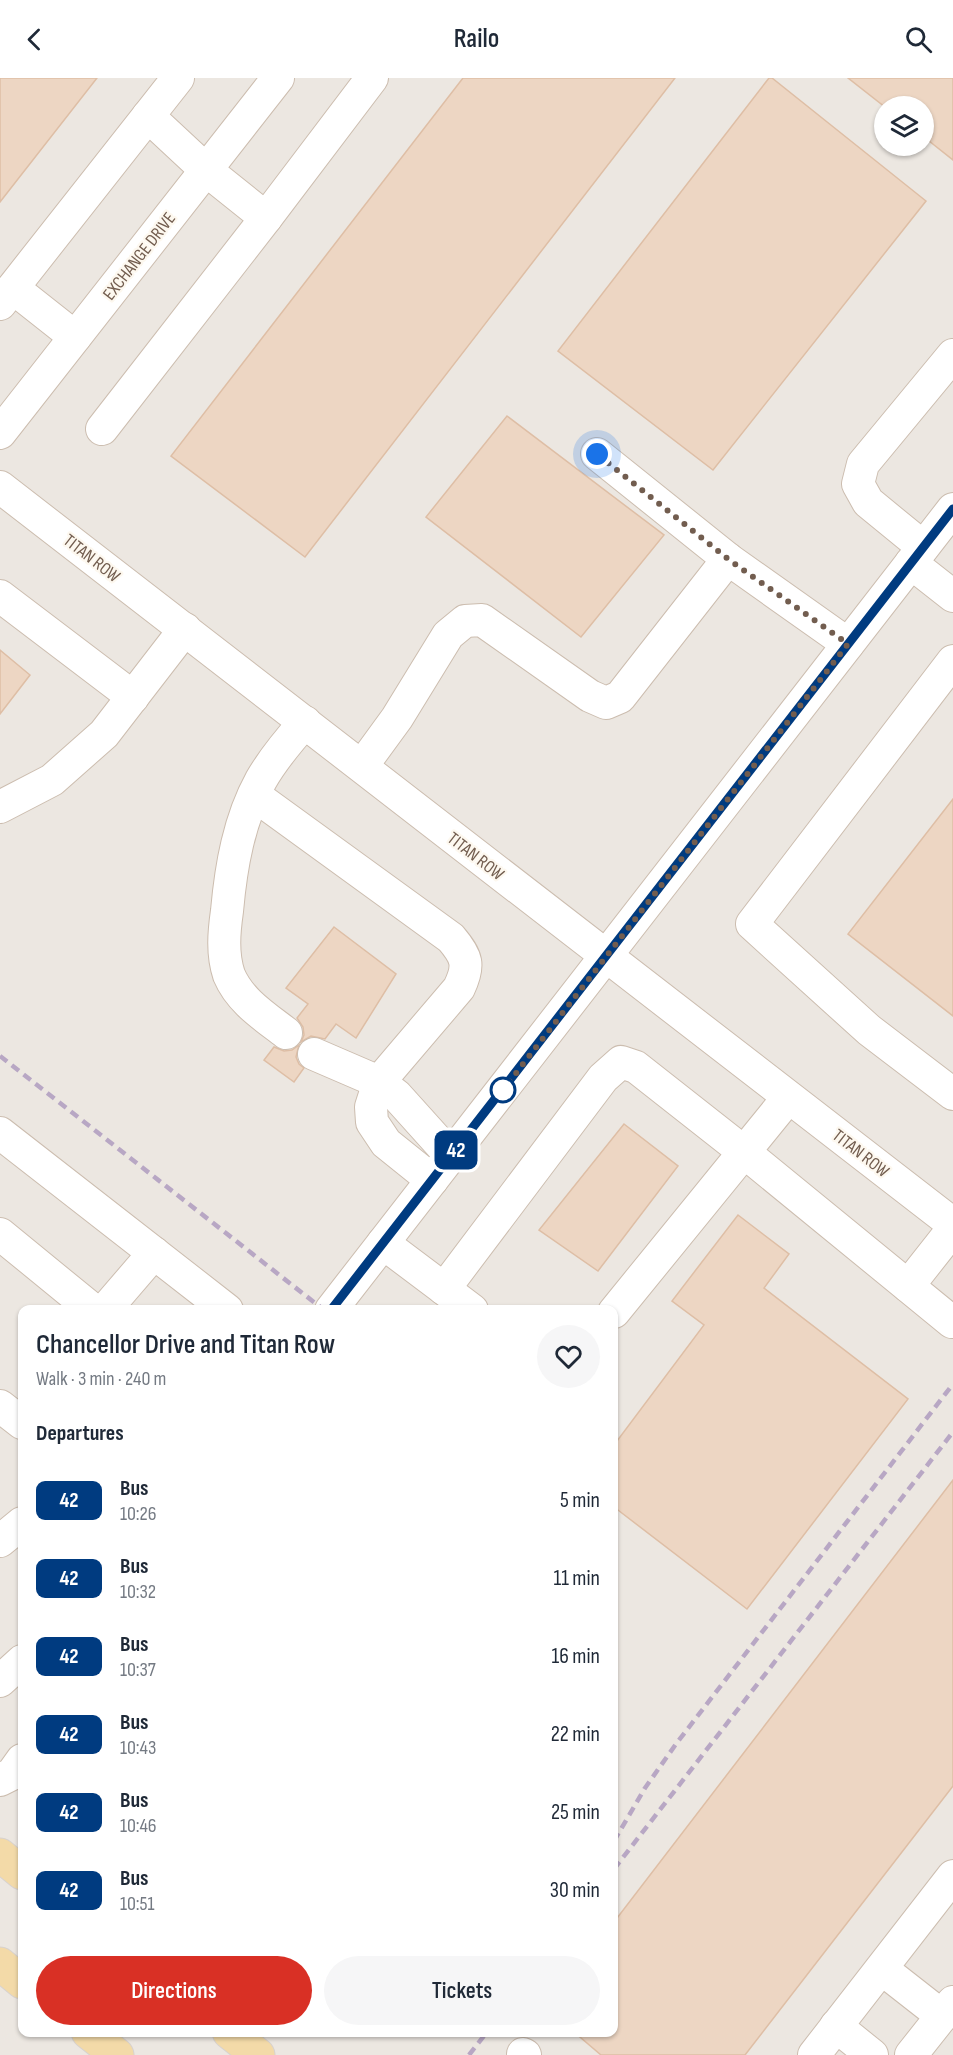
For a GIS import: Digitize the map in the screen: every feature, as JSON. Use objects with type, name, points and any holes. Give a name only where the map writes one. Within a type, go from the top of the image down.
[{"type":"main road","points":[[0,1855],[18,1870]]},
{"type":"main road","points":[[0,1964],[18,1979]]},
{"type":"main road","points":[[94,2037],[117,2055]]},
{"type":"street","points":[[75,337],[6,296],[178,78]]},
{"type":"street","name":"EXCHANGE DRIVE","points":[[0,433],[278,78]]},
{"type":"street","points":[[102,429],[372,78]]},
{"type":"street","points":[[148,116],[206,170],[266,218]]},
{"type":"street","points":[[953,355],[863,464],[858,484],[868,502],[953,596]]},
{"type":"street","points":[[597,454],[728,559],[848,644]]},
{"type":"street","name":"TITAN ROW","points":[[0,487],[953,1224]]},
{"type":"street","points":[[335,1305],[953,509]]},
{"type":"street","points":[[362,766],[397,718],[448,635],[465,621],[482,620],[590,696],[606,703],[620,697],[728,559]]},
{"type":"street","points":[[0,596],[133,697]]},
{"type":"street","points":[[0,807],[52,780],[105,734],[185,629]]},
{"type":"street","points":[[953,662],[752,924],[869,1030],[953,1094]]},
{"type":"street","points":[[286,1033],[246,1002],[230,975],[225,953],[225,924],[235,852],[254,795],[270,767],[305,722]]},
{"type":"street","points":[[254,795],[451,938],[465,957],[467,967],[459,988],[379,1082],[371,1107],[372,1122],[386,1143],[432,1180]]},
{"type":"street","points":[[314,1054],[379,1082],[397,1096],[451,1156]]},
{"type":"street","points":[[444,1288],[603,1078],[621,1062],[636,1067],[952,1322]]},
{"type":"street","points":[[618,1307],[788,1098]]},
{"type":"street","points":[[0,1133],[220,1305]]},
{"type":"street","points":[[908,1286],[953,1229]]},
{"type":"street","points":[[0,1234],[87,1305]]},
{"type":"street","points":[[383,1243],[466,1305]]},
{"type":"street","points":[[109,1305],[154,1253]]},
{"type":"street","points":[[0,1406],[18,1420]]},
{"type":"street","points":[[0,1541],[18,1525]]},
{"type":"street","points":[[0,1681],[18,1665]]},
{"type":"street","points":[[0,1780],[12,1774],[18,1766]]},
{"type":"street","points":[[814,2055],[953,1876]]},
{"type":"street","points":[[882,1969],[947,2009],[911,2055]]},
{"type":"street","points":[[836,2026],[873,2055]]},
{"type":"shaded area","points":[[0,78],[953,78],[953,2055],[0,2055]]},
{"type":"building","points":[[0,78],[97,78],[0,202]]},
{"type":"building","points":[[463,78],[675,78],[305,557],[171,456]]},
{"type":"building","points":[[769,78],[772,78],[926,201],[713,470],[558,351]]},
{"type":"building","points":[[848,78],[953,78],[953,160],[934,145],[934,96],[874,96],[874,98]]},
{"type":"building","points":[[507,416],[664,535],[581,637],[426,517]]},
{"type":"building","points":[[0,650],[30,675],[0,714]]},
{"type":"building","points":[[953,799],[953,1016],[848,934]]},
{"type":"building","points":[[334,927],[396,974],[356,1038],[336,1024],[325,1039],[311,1036],[301,1042],[304,1035],[303,1027],[297,1018],[308,1004],[286,988]]},
{"type":"building","points":[[299,1045],[296,1057],[304,1068],[294,1082],[264,1060],[274,1047],[284,1051],[292,1050]]},
{"type":"building","points":[[624,1124],[678,1166],[598,1271],[539,1230]]},
{"type":"building","points":[[738,1215],[789,1254],[764,1288],[908,1399],[747,1609],[618,1510],[618,1440],[704,1325],[672,1301]]},
{"type":"building","points":[[953,1480],[953,1786],[745,2055],[601,2055],[580,2037],[618,2037],[618,1917]]},
{"type":"railway","points":[[0,1056],[318,1305]]},
{"type":"railway","points":[[618,1834],[645,1788],[676,1744],[953,1384]]},
{"type":"railway","points":[[618,1864],[953,1432]]},
{"type":"railway","points":[[469,2055],[483,2037]]},
{"type":"bus line","name":"42","points":[[335,1305],[953,509]]},
{"type":"route","points":[[503,1090],[848,644],[728,559],[597,454]]}]
